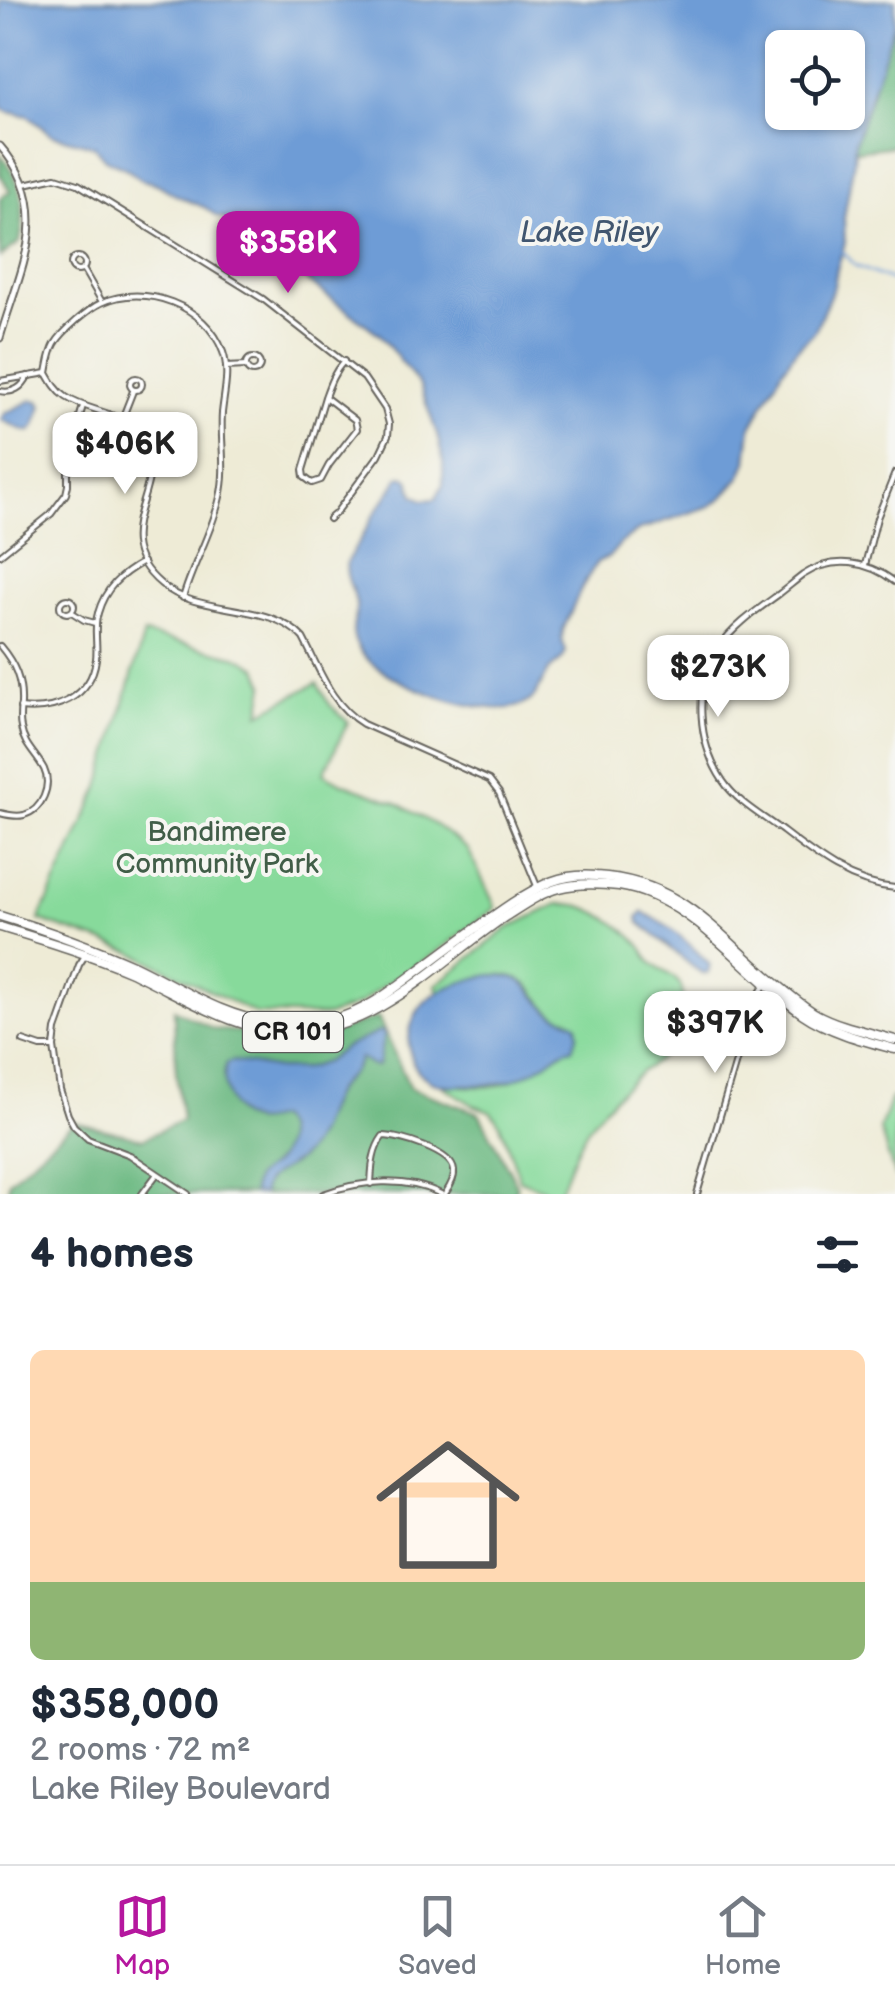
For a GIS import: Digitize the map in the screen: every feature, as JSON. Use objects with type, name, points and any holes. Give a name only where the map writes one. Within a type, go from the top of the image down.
[{"type":"main road","name":"CR 101","points":[[0,916],[89,946],[229,1012],[274,1023],[307,1024],[334,1020],[375,1002],[470,932],[539,891],[593,884],[622,887],[654,897],[690,918],[806,1017],[895,1049]]},
{"type":"main road","name":"CR 101","points":[[0,927],[126,970],[241,1024],[298,1032],[345,1024],[370,1014],[539,891]]},
{"type":"main road","name":"CR 101","points":[[767,982],[815,1014],[895,1040]]},
{"type":"street","points":[[0,146],[25,184],[31,214],[0,338]]},
{"type":"street","points":[[25,184],[56,177],[78,184],[263,298],[364,378],[385,409],[388,436],[379,456],[330,519]]},
{"type":"street","points":[[83,269],[102,302]]},
{"type":"street","points":[[183,598],[221,494],[226,367],[212,331],[200,318],[180,304],[128,296],[102,302],[84,314],[58,339],[47,373],[63,396],[140,429],[149,444],[149,477],[135,536],[143,562],[162,586],[183,598],[268,618],[296,630],[333,698],[351,717],[483,776],[495,785],[539,891]]},
{"type":"street","points":[[326,397],[355,420],[357,429],[320,480],[312,483],[304,477],[303,470],[326,397],[334,375],[344,361]]},
{"type":"street","points":[[226,367],[246,366]]},
{"type":"street","points":[[0,382],[47,373]]},
{"type":"street","points":[[0,392],[14,390],[29,375]]},
{"type":"street","points":[[122,419],[133,390]]},
{"type":"street","points":[[0,555],[51,514],[66,494],[68,456],[82,406]]},
{"type":"street","points":[[864,565],[895,473]]},
{"type":"street","points":[[20,708],[48,709],[64,703],[86,685],[96,662],[95,623],[100,604],[123,574],[143,562]]},
{"type":"street","points":[[895,582],[864,565],[836,562],[806,573],[753,613],[717,650],[708,668],[702,704],[705,743],[712,763],[738,798],[837,870],[858,880],[895,888]]},
{"type":"street","points":[[71,611],[95,623]]},
{"type":"street","points":[[0,646],[17,673],[21,686],[21,730],[26,746],[44,770],[46,788],[36,808],[25,815],[0,813]]},
{"type":"street","points":[[86,954],[62,1012],[54,1048],[64,1107],[74,1126],[88,1139],[123,1151],[188,1194]]},
{"type":"street","points":[[698,1194],[754,1004],[767,982]]},
{"type":"street","points":[[22,1040],[54,1048]]},
{"type":"street","points":[[324,1194],[402,1182],[443,1194],[454,1172],[453,1165],[422,1146],[384,1136],[376,1146],[370,1184]]},
{"type":"street","points":[[142,1194],[157,1174]]},
{"type":"green space","points":[[895,23],[895,146],[855,151],[859,130],[865,130],[865,112]]},
{"type":"green space","points":[[0,154],[18,185],[23,218],[20,242],[0,257],[0,198],[10,191],[0,174]]},
{"type":"green space","name":"Bandimere Community Park","points":[[144,634],[238,657],[258,668],[265,686],[260,713],[317,683],[330,705],[348,722],[324,773],[397,803],[468,849],[496,908],[360,1004],[328,1016],[256,1014],[132,952],[39,920],[100,787]]},
{"type":"green space","points":[[558,904],[581,906],[619,926],[654,965],[678,981],[682,1001],[664,1052],[621,1090],[595,1120],[580,1142],[560,1190],[553,1193],[520,1180],[500,1124],[490,1111],[441,1085],[491,1086],[523,1075],[570,1048],[568,1019],[549,1010],[525,983],[514,977],[490,976],[438,992],[436,985],[508,928]]},
{"type":"green space","points":[[174,1009],[214,1029],[290,1037],[329,1034],[378,1017],[410,1088],[479,1113],[517,1185],[514,1194],[8,1194],[9,1181],[74,1122],[143,1139],[182,1120]]},
{"type":"green space","points":[[891,1098],[895,1099],[895,1178],[880,1129]]},
{"type":"water","name":"Lake Riley","points":[[0,0],[895,0],[895,23],[865,112],[865,30],[765,30],[765,130],[859,130],[844,218],[845,243],[834,286],[815,331],[783,369],[751,427],[747,462],[741,476],[710,506],[639,530],[609,557],[597,562],[563,630],[565,655],[547,673],[534,696],[510,708],[463,704],[412,686],[371,662],[355,641],[356,606],[347,572],[349,557],[398,478],[409,479],[414,495],[423,500],[435,499],[443,485],[437,434],[420,386],[380,335],[293,270],[293,264],[278,261],[268,247],[228,220],[142,180],[105,159],[94,146],[52,135],[28,116],[0,107]]},
{"type":"water","points":[[32,400],[42,406],[31,431],[1,420],[4,414]]},
{"type":"water","points":[[643,912],[694,949],[710,965],[708,973],[693,967],[639,922]]},
{"type":"water","points":[[491,975],[513,977],[525,983],[550,1012],[577,1024],[573,1048],[508,1081],[443,1085],[429,1080],[419,1072],[409,1049],[412,1023],[418,1011],[440,991]]},
{"type":"water","points":[[381,1031],[384,1034],[378,1066],[360,1058],[337,1089],[307,1151],[271,1177],[263,1194],[253,1194],[256,1178],[282,1152],[285,1134],[277,1118],[254,1122],[237,1113],[224,1078],[227,1063],[304,1069],[326,1062],[344,1048]]},
{"type":"waterway","points":[[841,250],[856,266],[895,282]]}]
